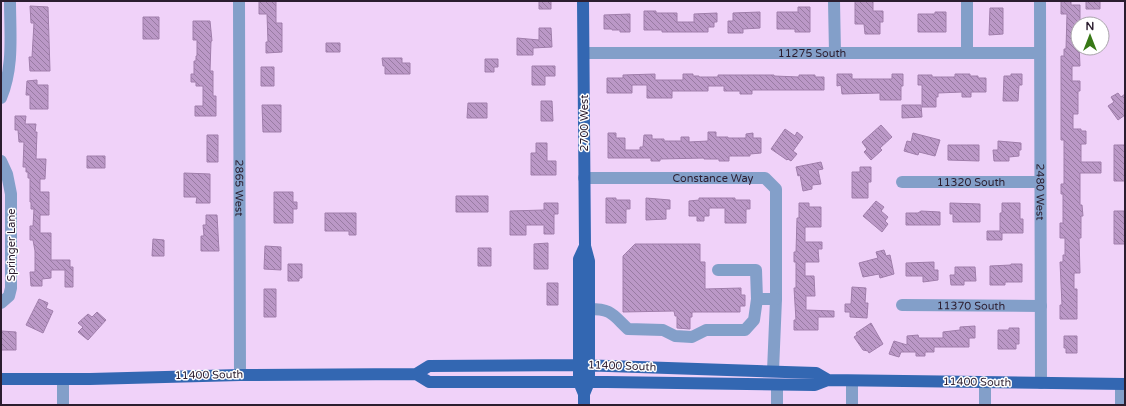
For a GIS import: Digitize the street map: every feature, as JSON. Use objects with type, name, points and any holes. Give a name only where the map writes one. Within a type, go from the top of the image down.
[{"type":"main road","name":"2700 West","points":[[583,1],[584,246],[589,261],[589,309],[584,365]]},
{"type":"main road","name":"2700 West","points":[[584,246],[579,259],[584,365],[584,400]]},
{"type":"main road","name":"11400 South","points":[[1,379],[416,374],[429,366],[584,365],[816,373],[828,380]]},
{"type":"main road","name":"11400 South","points":[[416,374],[429,382],[584,382],[814,385],[828,380],[1123,384]]},
{"type":"street","points":[[1,98],[10,65],[10,1]]},
{"type":"street","name":"2865 West","points":[[239,1],[240,375]]},
{"type":"street","points":[[834,1],[835,53]]},
{"type":"street","points":[[967,1],[967,53]]},
{"type":"street","name":"2480 West","points":[[1040,1],[1041,383]]},
{"type":"street","name":"11275 South","points":[[584,53],[1040,53]]},
{"type":"street","name":"Springer Lane","points":[[1,161],[7,174],[11,194],[11,292],[6,300],[1,303]]},
{"type":"street","name":"Constance Way","points":[[584,178],[765,178],[776,189],[776,299],[773,371]]},
{"type":"street","name":"11320 South","points":[[902,182],[1040,182]]},
{"type":"street","points":[[589,309],[604,309],[612,314],[628,329],[663,330],[675,336],[692,337],[706,330],[745,330],[754,320],[757,299],[756,270],[718,270]]},
{"type":"street","points":[[757,299],[776,299]]},
{"type":"street","name":"11370 South","points":[[902,305],[1041,306]]},
{"type":"street","points":[[63,379],[63,405]]},
{"type":"street","points":[[852,381],[852,405]]},
{"type":"street","points":[[985,382],[985,405]]},
{"type":"street","points":[[1121,405],[1123,384]]},
{"type":"street","points":[[777,385],[777,405]]},
{"type":"building","points":[[259,1],[276,1],[276,23],[282,23],[282,52],[266,53],[266,42],[268,42],[267,14],[259,14]]},
{"type":"building","points":[[539,1],[551,1],[551,9],[539,9]]},
{"type":"building","points":[[855,1],[873,1],[873,11],[883,11],[883,22],[880,22],[880,34],[865,34],[864,24],[855,24]]},
{"type":"building","points":[[1061,1],[1071,1],[1071,5],[1080,5],[1080,16],[1070,16],[1070,56],[1080,56],[1080,66],[1072,66],[1072,81],[1080,81],[1080,91],[1078,91],[1078,114],[1073,114],[1073,129],[1081,129],[1081,131],[1086,131],[1086,144],[1081,144],[1081,162],[1101,162],[1101,173],[1080,173],[1080,205],[1082,205],[1083,216],[1081,216],[1081,238],[1079,238],[1080,273],[1074,273],[1074,289],[1077,289],[1077,319],[1060,319],[1060,305],[1062,305],[1060,262],[1063,262],[1063,255],[1065,255],[1065,238],[1060,238],[1060,223],[1063,223],[1063,194],[1061,194],[1061,184],[1064,184],[1064,140],[1061,140],[1061,56],[1064,56],[1064,49],[1066,49],[1067,14],[1061,14]]},
{"type":"building","points":[[1086,1],[1100,1],[1100,9],[1086,9]]},
{"type":"building","points":[[30,6],[48,7],[50,71],[30,71],[29,57],[32,57],[34,23],[31,23]]},
{"type":"building","points":[[798,7],[810,7],[810,32],[795,32],[795,29],[777,29],[777,12],[798,12]]},
{"type":"building","points":[[990,8],[1003,8],[1003,34],[989,35]]},
{"type":"building","points":[[644,11],[656,11],[656,13],[677,13],[677,22],[694,22],[694,14],[717,13],[717,22],[714,22],[714,27],[708,27],[708,32],[662,32],[662,30],[644,30]]},
{"type":"building","points":[[760,12],[760,28],[743,29],[743,33],[728,33],[728,21],[733,21],[733,13]]},
{"type":"building","points":[[935,12],[946,12],[946,32],[918,32],[918,14],[935,14]]},
{"type":"building","points":[[630,14],[630,32],[604,29],[604,15]]},
{"type":"building","points":[[143,17],[159,17],[159,39],[143,39]]},
{"type":"building","points":[[193,21],[210,21],[212,41],[210,71],[213,71],[213,96],[216,96],[216,116],[195,116],[195,106],[203,106],[203,86],[196,86],[196,82],[191,82],[191,74],[194,74],[194,61],[196,61],[197,56],[197,40],[193,40]]},
{"type":"building","points":[[539,28],[551,28],[552,47],[533,48],[533,55],[517,55],[517,38],[539,40]]},
{"type":"building","points":[[326,43],[340,43],[340,52],[326,52]]},
{"type":"building","points":[[382,58],[402,58],[402,63],[410,63],[410,74],[385,74],[385,66],[383,66]]},
{"type":"building","points":[[485,59],[498,59],[498,67],[494,67],[494,72],[485,72]]},
{"type":"building","points":[[532,66],[555,66],[555,76],[545,76],[545,85],[532,85]]},
{"type":"building","points":[[261,67],[274,67],[274,86],[261,86]]},
{"type":"building","points":[[655,74],[655,80],[683,80],[683,74],[693,74],[693,76],[699,77],[718,77],[718,75],[774,75],[799,77],[799,75],[815,75],[815,77],[824,77],[824,90],[752,90],[752,94],[740,94],[740,91],[724,91],[724,86],[708,86],[708,91],[672,91],[672,98],[647,98],[647,85],[632,85],[632,93],[607,93],[607,78],[623,78],[623,75]]},
{"type":"building","points":[[837,74],[852,74],[852,79],[892,79],[892,74],[903,74],[901,100],[880,100],[880,93],[842,94],[841,85],[837,86]]},
{"type":"building","points":[[955,74],[970,74],[970,76],[978,76],[978,78],[986,78],[986,92],[971,92],[971,97],[962,97],[962,92],[938,93],[938,97],[936,97],[936,107],[922,107],[922,85],[918,85],[918,75],[932,75],[932,77],[955,77]]},
{"type":"building","points":[[1011,74],[1022,74],[1022,85],[1019,85],[1018,101],[1003,101],[1004,76],[1011,76]]},
{"type":"building","points":[[37,80],[37,85],[48,85],[48,109],[30,109],[30,95],[26,95],[27,81]]},
{"type":"building","points":[[1118,93],[1121,97],[1125,94],[1125,115],[1118,120],[1108,106],[1114,102],[1111,97]]},
{"type":"building","points":[[541,101],[552,101],[553,121],[541,121]]},
{"type":"building","points":[[468,103],[487,103],[487,118],[467,118]]},
{"type":"building","points":[[262,105],[281,105],[281,132],[263,132]]},
{"type":"building","points":[[902,105],[921,105],[922,117],[902,118]]},
{"type":"building","points":[[15,116],[26,116],[25,124],[36,124],[36,159],[46,159],[45,179],[40,179],[40,192],[49,192],[49,215],[40,215],[40,233],[51,233],[51,260],[70,260],[70,267],[73,267],[73,287],[65,287],[65,270],[51,270],[51,278],[42,279],[42,286],[31,286],[30,272],[35,272],[35,251],[33,240],[30,240],[30,226],[33,226],[34,209],[31,209],[30,202],[30,178],[28,178],[26,167],[23,167],[24,142],[19,142],[18,130],[15,130]]},
{"type":"building","points":[[881,125],[892,137],[880,148],[882,150],[871,160],[864,152],[867,149],[862,142]]},
{"type":"building","points":[[785,129],[795,136],[797,132],[803,137],[793,151],[797,154],[791,161],[788,159],[787,160],[771,149]]},
{"type":"building","points":[[708,132],[716,132],[716,137],[728,138],[746,138],[746,134],[753,133],[753,138],[761,138],[761,153],[750,154],[750,156],[729,156],[729,161],[704,158],[660,159],[660,161],[651,161],[651,158],[608,158],[608,133],[616,133],[616,138],[625,138],[625,150],[640,150],[640,147],[643,147],[644,135],[652,135],[652,139],[664,139],[664,141],[681,141],[681,137],[689,137],[689,142],[708,141]]},
{"type":"building","points":[[913,133],[940,140],[935,156],[919,152],[918,155],[904,151],[907,141],[911,142]]},
{"type":"building","points":[[207,135],[218,135],[218,162],[207,162]]},
{"type":"building","points":[[998,141],[1021,143],[1019,156],[1009,157],[1009,161],[994,161],[993,150],[998,150]]},
{"type":"building","points":[[536,143],[547,143],[547,161],[556,161],[556,175],[531,175],[531,153],[536,153]]},
{"type":"building","points":[[948,145],[979,145],[979,161],[948,160]]},
{"type":"building","points":[[1114,145],[1125,145],[1125,181],[1114,181]]},
{"type":"building","points":[[87,156],[105,156],[105,168],[87,168]]},
{"type":"building","points":[[821,162],[823,169],[818,170],[821,184],[812,185],[812,189],[803,191],[800,175],[798,176],[796,167]]},
{"type":"building","points":[[860,167],[871,167],[871,182],[868,182],[868,198],[852,198],[852,172],[860,172]]},
{"type":"building","points":[[184,173],[210,174],[210,203],[196,203],[197,197],[184,197]]},
{"type":"building","points":[[274,192],[293,192],[293,202],[297,202],[297,209],[293,209],[293,223],[274,223]]},
{"type":"building","points":[[456,196],[488,196],[488,212],[456,212]]},
{"type":"building","points":[[606,198],[630,200],[630,209],[626,209],[626,223],[606,223]]},
{"type":"building","points":[[646,198],[670,200],[670,209],[666,209],[666,219],[646,220]]},
{"type":"building","points":[[699,198],[735,198],[735,200],[750,200],[750,209],[746,209],[746,223],[725,223],[725,208],[709,208],[709,216],[704,216],[704,221],[697,221],[697,216],[689,216],[689,201],[699,200]]},
{"type":"building","points":[[876,201],[884,207],[881,211],[888,217],[885,221],[888,224],[882,232],[863,216]]},
{"type":"building","points":[[544,203],[558,203],[558,214],[554,214],[554,234],[544,234],[544,225],[526,225],[526,235],[510,235],[510,211],[544,210]]},
{"type":"building","points":[[799,203],[809,203],[809,207],[821,207],[821,227],[805,227],[805,242],[822,242],[822,249],[818,249],[819,262],[805,262],[805,276],[814,276],[815,296],[806,296],[806,310],[834,311],[834,317],[818,317],[818,330],[794,330],[794,320],[796,320],[794,288],[796,288],[796,262],[794,262],[794,252],[796,252]]},
{"type":"building","points":[[950,203],[980,204],[980,222],[953,222],[953,214],[950,214]]},
{"type":"building","points":[[1002,203],[1020,203],[1020,219],[1023,219],[1023,233],[1002,233],[1002,240],[987,240],[987,231],[1000,231],[1000,213],[1002,213]]},
{"type":"building","points":[[921,211],[940,212],[940,225],[906,225],[906,213],[918,213]]},
{"type":"building","points":[[1114,211],[1124,211],[1125,244],[1114,244]]},
{"type":"building","points":[[325,213],[356,213],[356,235],[349,235],[349,231],[325,231]]},
{"type":"building","points":[[206,215],[217,215],[219,251],[201,251],[201,236],[204,236],[203,225],[206,225]]},
{"type":"building","points":[[153,239],[164,240],[164,256],[152,256]]},
{"type":"building","points":[[548,243],[548,269],[534,269],[534,244]]},
{"type":"building","points":[[635,244],[700,244],[700,262],[705,262],[705,289],[741,288],[741,295],[745,295],[745,306],[740,306],[740,312],[692,312],[692,317],[690,317],[690,329],[677,328],[677,316],[675,316],[674,311],[623,312],[623,256]]},
{"type":"building","points":[[265,246],[281,247],[281,270],[264,269]]},
{"type":"building","points":[[478,248],[491,248],[491,266],[478,266]]},
{"type":"building","points":[[884,250],[886,256],[890,255],[894,274],[880,278],[879,274],[863,277],[859,263],[878,258],[876,252]]},
{"type":"building","points":[[934,262],[934,270],[938,270],[938,280],[923,282],[923,276],[906,276],[906,263]]},
{"type":"building","points":[[288,264],[302,264],[302,278],[299,278],[299,281],[288,281]]},
{"type":"building","points":[[1022,264],[1022,282],[1005,282],[1005,285],[990,285],[990,266]]},
{"type":"building","points":[[955,267],[975,267],[976,281],[964,281],[964,285],[951,285],[950,275],[955,275]]},
{"type":"building","points":[[547,283],[558,283],[558,305],[547,305]]},
{"type":"building","points":[[852,287],[866,288],[865,303],[868,303],[867,318],[850,317],[850,312],[845,312],[845,304],[851,304]]},
{"type":"building","points":[[264,289],[276,289],[276,317],[264,317]]},
{"type":"building","points":[[39,299],[48,303],[46,308],[53,311],[43,333],[26,325]]},
{"type":"building","points":[[97,312],[106,320],[88,340],[78,332],[83,327],[78,323],[88,314],[92,317]]},
{"type":"building","points":[[871,323],[883,344],[869,353],[868,351],[863,350],[854,337],[857,335],[856,333]]},
{"type":"building","points":[[975,326],[975,338],[969,338],[969,347],[934,347],[934,352],[925,352],[925,356],[916,356],[916,352],[901,352],[899,357],[889,354],[894,341],[907,345],[907,336],[918,335],[919,338],[943,338],[943,332],[960,330],[960,327]]},
{"type":"building","points":[[1009,328],[1019,328],[1019,344],[1016,344],[1016,349],[998,349],[998,330],[1009,330]]},
{"type":"building","points":[[1,331],[16,332],[16,350],[1,350]]},
{"type":"building","points":[[1064,336],[1077,336],[1077,353],[1066,353],[1066,348],[1064,348]]}]
